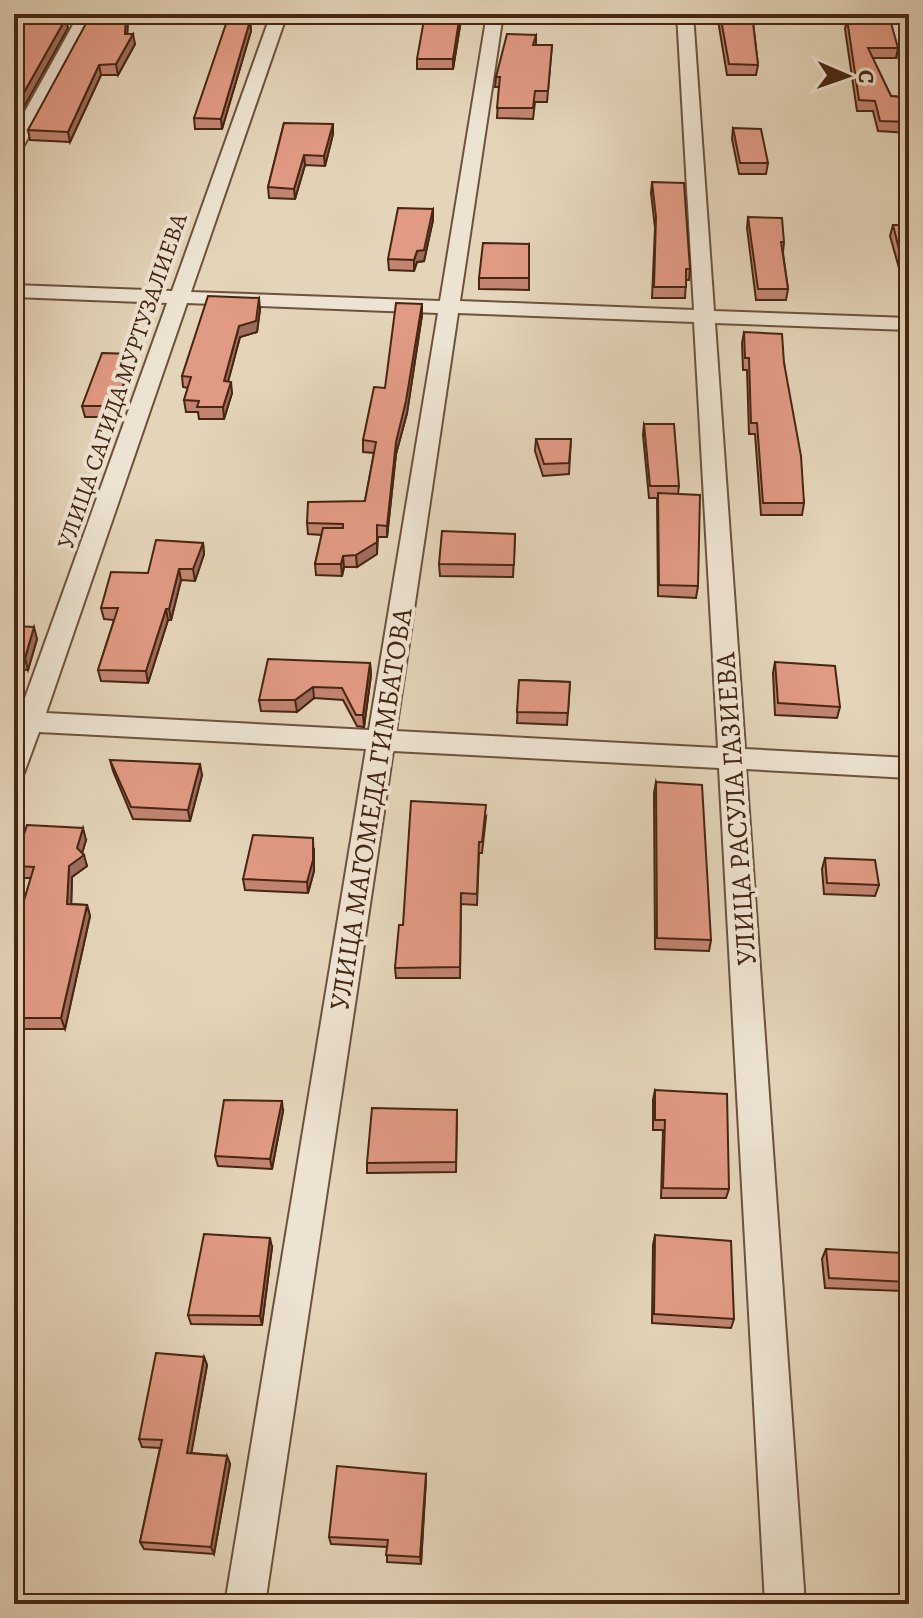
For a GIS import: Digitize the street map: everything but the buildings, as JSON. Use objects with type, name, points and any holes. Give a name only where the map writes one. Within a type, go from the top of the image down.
[{"type":"street","points":[[14,147],[87,14]]},
{"type":"street","name":"УЛИЦА САГИДА МУРТУЗАЛИЕВА","points":[[14,766],[22,722],[179,297],[279,14]]},
{"type":"street","name":"УЛИЦА МАГОМЕДА ГИМБАТОВА","points":[[245,1604],[495,14]]},
{"type":"street","name":"УЛИЦА РАСУЛА ГАЗИЕВА","points":[[685,14],[785,1604]]},
{"type":"street","points":[[895,14],[909,64]]},
{"type":"street","points":[[14,291],[909,324]]},
{"type":"street","points":[[22,722],[909,768]]}]
